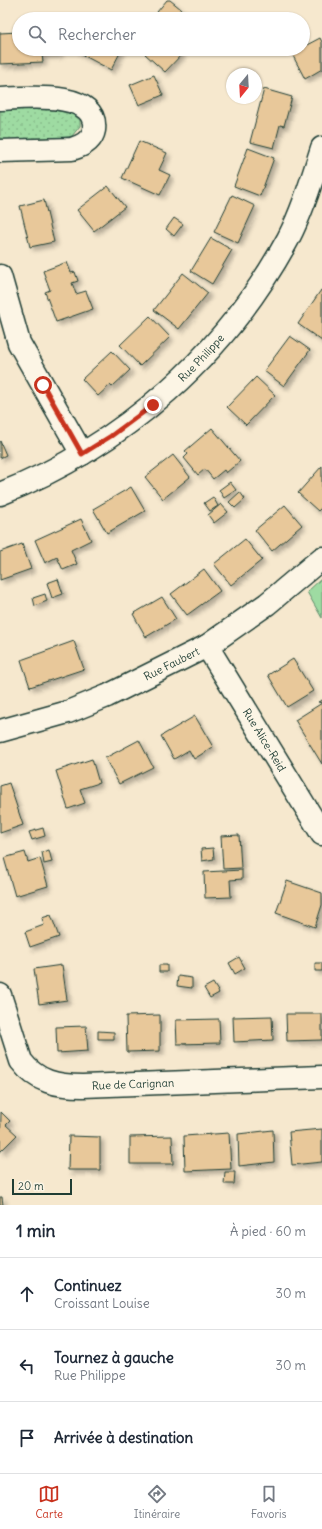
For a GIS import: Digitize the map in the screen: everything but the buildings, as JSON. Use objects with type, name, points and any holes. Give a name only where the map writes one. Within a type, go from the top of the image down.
[{"type":"street","points":[[0,99],[63,99],[74,102],[86,109],[92,115],[94,132],[89,140],[81,146],[72,149],[0,151]]},
{"type":"street","name":"Rue Philippe","points":[[0,494],[40,477],[111,436],[153,405],[201,361],[224,334],[250,299],[288,238],[306,194],[322,148]]},
{"type":"street","points":[[0,276],[20,342],[82,454]]},
{"type":"street","name":"Rue Faubert","points":[[0,731],[68,712],[101,699],[159,672],[207,646],[267,604],[322,558]]},
{"type":"street","name":"Rue Alice-Reid","points":[[207,646],[322,834]]},
{"type":"street","name":"Rue de Carignan","points":[[0,995],[21,1061],[28,1070],[49,1083],[64,1086],[83,1086],[322,1077]]},
{"type":"green space","points":[[46,109],[71,113],[80,120],[80,126],[72,136],[62,138],[0,140],[0,110]]},
{"type":"green space","points":[[322,578],[322,618],[307,592]]},
{"type":"route","points":[[43,385],[82,454],[111,436],[153,405]]}]
